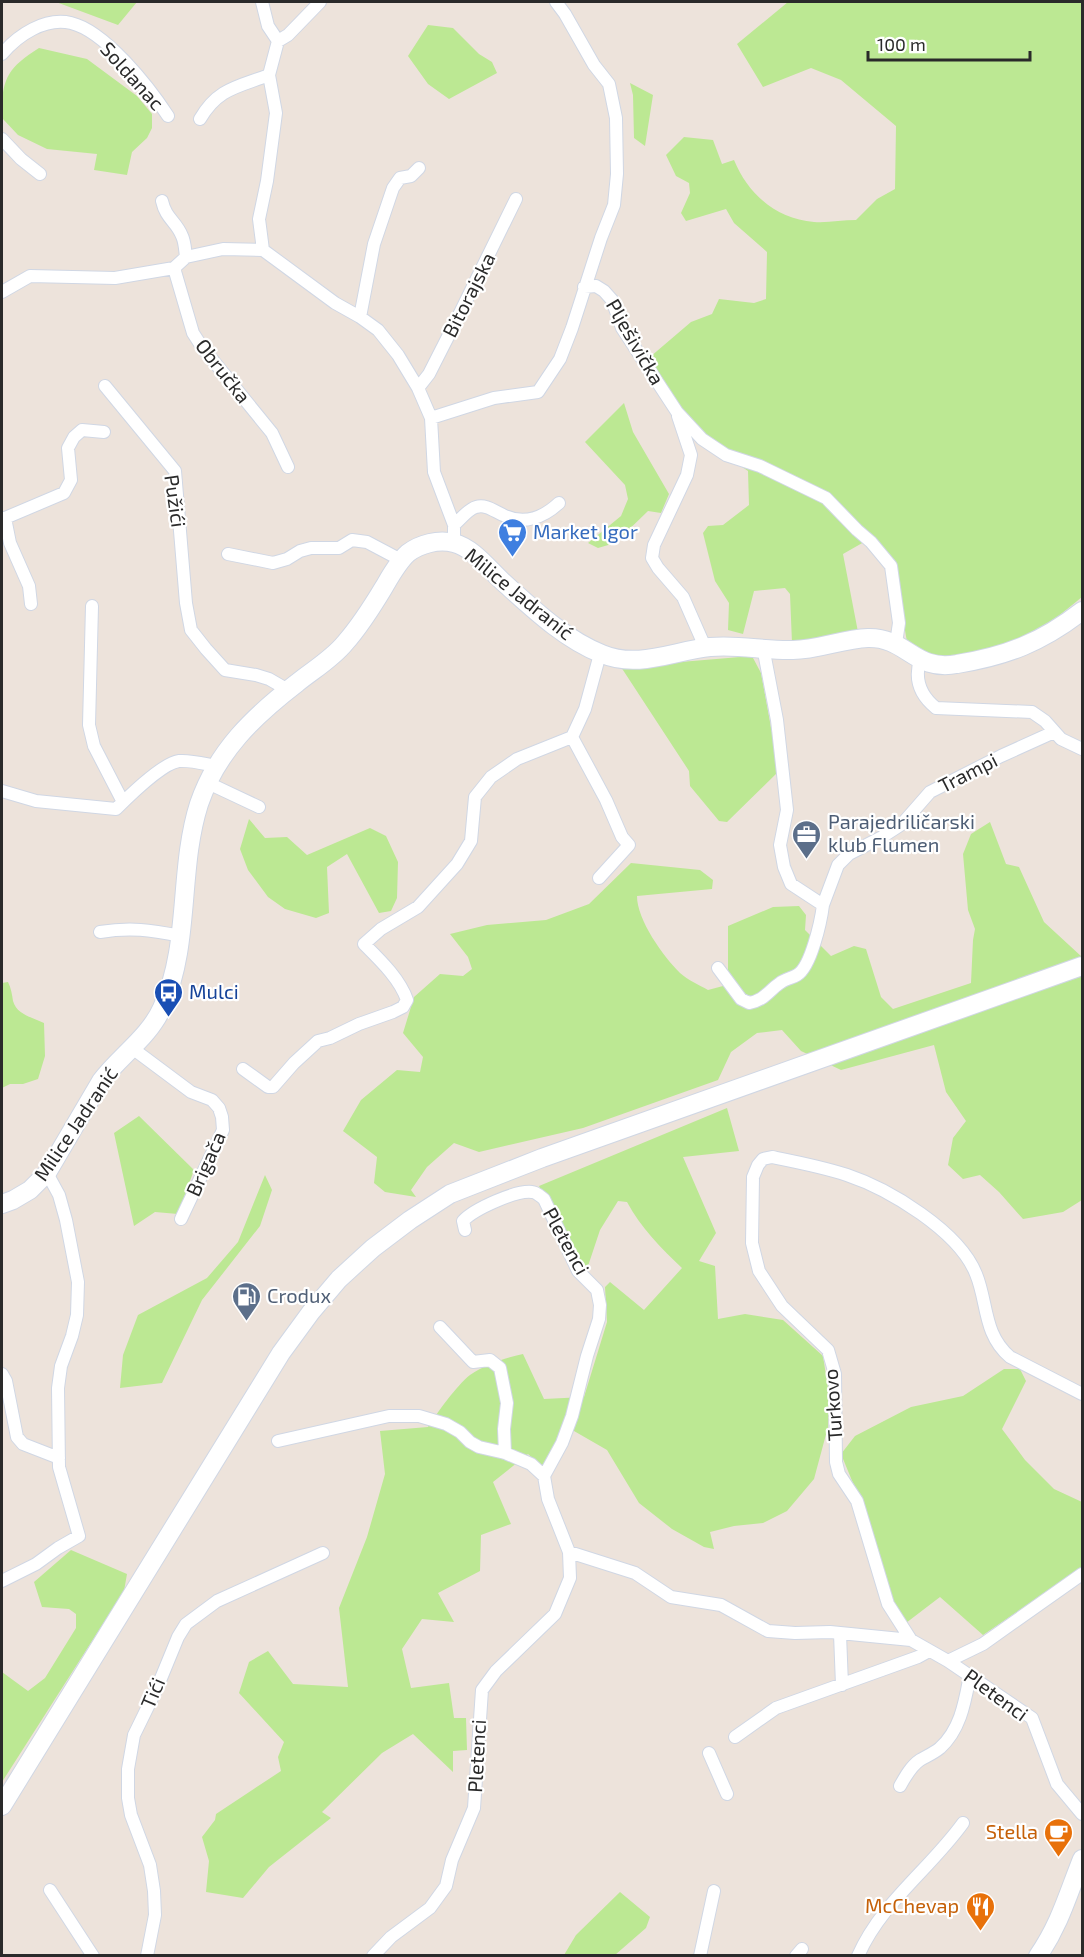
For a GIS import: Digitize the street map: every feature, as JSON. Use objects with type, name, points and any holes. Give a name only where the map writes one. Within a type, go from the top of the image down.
[{"type":"street","points":[[262,2],[268,26],[278,41]]},
{"type":"street","points":[[263,250],[259,219],[267,181],[276,113],[269,75],[278,41],[288,35],[320,2]]},
{"type":"street","name":"Plješivička","points":[[431,418],[494,398],[538,392],[560,359],[614,205],[617,174],[616,118],[609,84],[556,2]]},
{"type":"street","name":"Soldanac","points":[[2,54],[9,45],[40,26],[72,23],[109,45],[141,80],[168,116]]},
{"type":"street","points":[[200,118],[207,106],[222,93],[269,75]]},
{"type":"street","points":[[2,139],[21,159],[40,174]]},
{"type":"street","points":[[360,317],[374,244],[393,188],[400,178],[411,176],[419,168]]},
{"type":"street","name":"Bitorajska","points":[[418,388],[429,374],[516,199]]},
{"type":"street","points":[[162,201],[164,212],[184,238],[186,256]]},
{"type":"street","points":[[2,292],[30,276],[115,278],[174,268],[186,256],[223,249],[263,250],[327,298],[378,330],[398,356],[418,388],[431,418],[434,472],[443,493],[454,534]]},
{"type":"street","name":"Obručka","points":[[174,268],[193,333],[273,433],[288,467]]},
{"type":"street","name":"Plješivička","points":[[584,287],[596,286],[612,300],[622,328],[676,412]]},
{"type":"street","name":"Pužići","points":[[105,386],[175,471],[186,603],[191,630],[225,670],[269,679],[288,690]]},
{"type":"street","points":[[676,412],[702,439],[726,455],[760,466],[826,498],[871,542],[891,566],[899,623],[896,643]]},
{"type":"street","points":[[676,412],[691,455],[687,475],[654,545],[652,558],[683,597],[705,647]]},
{"type":"street","points":[[31,604],[29,586],[10,543],[3,518],[64,493],[71,480],[68,448],[74,437],[82,430],[104,432]]},
{"type":"street","name":"Milice Jadranić","points":[[2,1204],[30,1190],[47,1173],[101,1082],[111,1068],[148,1031],[162,1008],[181,936],[192,832],[200,802],[216,766],[245,727],[259,713],[342,647],[364,619],[401,560],[420,546],[454,534],[471,510],[477,507],[487,507],[506,517],[528,520],[550,511],[559,503]]},
{"type":"street","name":"Milice Jadranić","points":[[454,534],[542,616],[600,654],[628,661],[724,645],[790,650],[810,649],[869,638],[896,643],[920,660],[944,666],[1010,652],[1039,640],[1083,610]]},
{"type":"street","points":[[228,554],[273,563],[310,548],[339,548],[352,540],[367,542],[401,560]]},
{"type":"street","points":[[92,606],[89,724],[94,746],[123,802]]},
{"type":"street","points":[[718,968],[741,999],[749,1004],[760,1001],[780,982],[798,975],[805,968],[822,918],[823,905],[791,885],[784,867],[780,845],[787,810],[777,720],[763,647]]},
{"type":"street","points":[[243,1068],[268,1087],[273,1087],[318,1041],[403,1007],[407,1000],[404,991],[380,959],[364,944],[381,928],[418,907],[457,864],[471,841],[475,797],[491,777],[517,759],[572,736],[585,709],[600,654]]},
{"type":"street","points":[[920,660],[917,678],[919,686],[929,703],[936,708],[1032,712],[1045,721],[1060,740],[1083,749]]},
{"type":"street","name":"Trampi","points":[[823,905],[838,865],[849,854],[902,824],[930,792],[1054,732]]},
{"type":"street","points":[[572,736],[606,800],[622,837],[629,846],[599,878]]},
{"type":"street","points":[[2,791],[36,801],[116,809],[168,765],[178,761],[216,766]]},
{"type":"street","points":[[208,783],[259,807]]},
{"type":"street","points":[[100,932],[124,928],[181,936]]},
{"type":"street","points":[[2,1806],[281,1353],[339,1279],[373,1248],[450,1194],[542,1158],[1083,966]]},
{"type":"street","name":"Brigača","points":[[132,1048],[191,1092],[212,1100],[219,1108],[222,1117],[223,1130],[181,1219]]},
{"type":"street","name":"Turkovo","points":[[839,1474],[836,1462],[835,1374],[828,1350],[782,1306],[759,1271],[752,1243],[753,1177],[763,1159],[772,1157],[849,1176],[917,1211],[936,1225],[962,1250],[975,1272],[988,1322],[999,1348],[1010,1357],[1083,1394]]},
{"type":"street","points":[[2,1581],[36,1564],[79,1536],[59,1467],[58,1388],[61,1366],[72,1336],[76,1315],[78,1282],[59,1195],[47,1173]]},
{"type":"street","name":"Pletenci","points":[[373,1956],[391,1937],[430,1908],[446,1886],[452,1860],[474,1808],[482,1690],[496,1671],[555,1614],[570,1578],[569,1552],[548,1499],[544,1476],[562,1443],[572,1416],[586,1356],[599,1319],[600,1305],[597,1290],[578,1271],[544,1199],[534,1192],[521,1192],[470,1214],[464,1221],[465,1230]]},
{"type":"street","points":[[440,1327],[473,1362],[490,1360],[500,1368],[507,1403],[504,1429],[505,1453]]},
{"type":"street","points":[[2,1374],[6,1381],[17,1437],[23,1444],[59,1458]]},
{"type":"street","points":[[278,1441],[389,1416],[419,1416],[446,1424],[479,1447],[505,1453],[531,1464],[544,1476]]},
{"type":"street","name":"Pletenci","points":[[839,1474],[857,1500],[888,1604],[911,1640],[948,1661],[1032,1718],[1057,1784],[1083,1814]]},
{"type":"street","name":"Pletenci","points":[[569,1552],[635,1573],[671,1597],[721,1605],[768,1631],[911,1640]]},
{"type":"street","name":"Tići","points":[[147,1956],[155,1915],[154,1891],[150,1865],[131,1815],[128,1798],[128,1769],[134,1735],[186,1624],[217,1601],[323,1553]]},
{"type":"street","points":[[948,1661],[983,1644],[1083,1574]]},
{"type":"street","points":[[840,1634],[842,1685]]},
{"type":"street","points":[[735,1737],[776,1708],[929,1651]]},
{"type":"street","points":[[900,1786],[918,1761],[938,1750],[950,1739],[964,1705],[969,1675]]},
{"type":"street","points":[[709,1753],[727,1794]]},
{"type":"street","points":[[858,1956],[864,1942],[885,1911],[947,1845],[963,1823]]},
{"type":"street","points":[[1038,1956],[1052,1935],[1083,1859]]},
{"type":"street","points":[[50,1890],[93,1956]]},
{"type":"street","points":[[700,1956],[714,1892]]},
{"type":"green space","points":[[56,2],[137,2],[118,25]]},
{"type":"green space","points":[[788,2],[1082,2],[1082,597],[1050,623],[1005,647],[950,658],[925,654],[907,642],[897,583],[864,542],[843,554],[858,632],[792,643],[790,594],[785,588],[754,591],[743,634],[728,630],[729,603],[715,581],[703,533],[708,526],[723,525],[749,505],[748,471],[703,441],[661,385],[650,357],[691,322],[712,314],[719,299],[754,303],[766,299],[767,252],[734,223],[726,209],[686,221],[681,213],[690,193],[689,183],[676,176],[666,155],[684,137],[713,140],[722,164],[734,160],[755,194],[776,210],[800,220],[824,222],[856,220],[877,199],[895,189],[896,126],[841,80],[811,68],[763,87],[737,44]]},
{"type":"green space","points":[[428,25],[453,28],[479,54],[492,62],[497,73],[449,99],[428,84],[408,56]]},
{"type":"green space","points":[[39,48],[87,59],[137,96],[152,114],[152,128],[147,138],[132,152],[127,175],[94,170],[97,154],[47,149],[18,135],[2,118],[3,94],[8,76],[20,62]]},
{"type":"green space","points":[[630,83],[653,95],[645,146],[634,138],[633,95]]},
{"type":"green space","points":[[624,403],[633,432],[669,494],[661,513],[648,511],[615,543],[598,548],[588,543],[621,516],[628,499],[625,485],[585,442]]},
{"type":"green space","points":[[752,656],[761,673],[779,771],[727,822],[719,821],[690,786],[689,771],[621,667]]},
{"type":"green space","points":[[249,819],[265,838],[287,837],[307,855],[370,828],[386,836],[398,862],[397,898],[391,911],[379,913],[347,854],[327,867],[329,913],[316,918],[285,909],[268,897],[248,870],[240,849]]},
{"type":"green space","points":[[990,822],[1006,864],[1019,867],[1044,922],[1082,957],[1082,1200],[1063,1212],[1023,1219],[980,1175],[963,1179],[948,1165],[953,1138],[966,1121],[946,1092],[934,1045],[841,1070],[801,1051],[782,1030],[757,1033],[731,1052],[718,1080],[583,1128],[479,1152],[454,1143],[427,1167],[411,1190],[416,1197],[385,1192],[374,1183],[377,1157],[343,1131],[361,1100],[397,1070],[420,1072],[423,1057],[403,1033],[414,997],[440,974],[463,976],[472,969],[468,957],[450,934],[487,925],[546,920],[589,904],[631,863],[700,870],[713,880],[712,889],[637,896],[641,916],[666,957],[683,976],[708,990],[723,986],[728,974],[728,926],[773,907],[799,906],[806,915],[805,930],[831,956],[854,946],[866,949],[881,997],[893,1009],[971,983],[975,929],[968,910],[963,854],[971,834]]},
{"type":"green space","points":[[8,982],[18,1010],[44,1023],[45,1056],[38,1079],[23,1084],[10,1084],[2,1088],[2,983]]},
{"type":"green space","points":[[727,1108],[739,1151],[683,1157],[716,1233],[699,1261],[715,1266],[718,1319],[745,1314],[783,1320],[823,1356],[829,1395],[828,1427],[814,1479],[787,1511],[763,1523],[734,1526],[710,1532],[714,1549],[704,1547],[672,1529],[639,1503],[607,1450],[574,1431],[562,1432],[542,1467],[528,1454],[493,1482],[511,1524],[481,1535],[480,1571],[438,1593],[454,1622],[422,1619],[402,1649],[411,1688],[449,1683],[454,1718],[466,1718],[467,1750],[453,1751],[453,1772],[413,1734],[382,1753],[322,1812],[331,1818],[269,1867],[243,1898],[206,1892],[209,1861],[202,1837],[215,1820],[216,1814],[281,1771],[278,1757],[284,1742],[239,1693],[249,1662],[268,1651],[293,1684],[348,1687],[339,1608],[367,1537],[385,1474],[380,1431],[428,1427],[453,1392],[470,1375],[496,1362],[523,1354],[544,1399],[584,1397],[607,1322],[605,1287],[610,1282],[644,1310],[682,1268],[645,1229],[627,1202],[618,1201],[600,1230],[588,1266],[581,1266],[539,1186]]},
{"type":"green space","points":[[139,1116],[194,1170],[178,1214],[155,1212],[134,1226],[114,1133]]},
{"type":"green space","points":[[265,1175],[272,1190],[260,1226],[202,1300],[162,1383],[120,1388],[123,1355],[138,1315],[207,1278],[238,1242]]},
{"type":"green space","points":[[1004,1369],[1020,1369],[1026,1381],[1002,1429],[1025,1460],[1054,1489],[1082,1502],[1082,1568],[983,1635],[940,1597],[902,1626],[860,1500],[841,1454],[855,1436],[911,1407],[963,1396]]},
{"type":"green space","points":[[71,1550],[127,1574],[124,1591],[2,1782],[2,1672],[28,1691],[45,1678],[76,1628],[76,1614],[69,1609],[42,1607],[34,1582]]},
{"type":"green space","points":[[620,1892],[650,1917],[646,1928],[615,1955],[564,1955],[576,1935]]},
{"type":"place","name":"Market Igor","points":[[512,558]]},
{"type":"place","name":"Parajedriličarski klub Flumen","points":[[807,860]]},
{"type":"place","name":"Mulci","points":[[168,1018]]},
{"type":"place","name":"Crodux","points":[[246,1322]]},
{"type":"place","name":"Stella","points":[[1059,1858]]},
{"type":"place","name":"McChevap","points":[[980,1932]]}]
